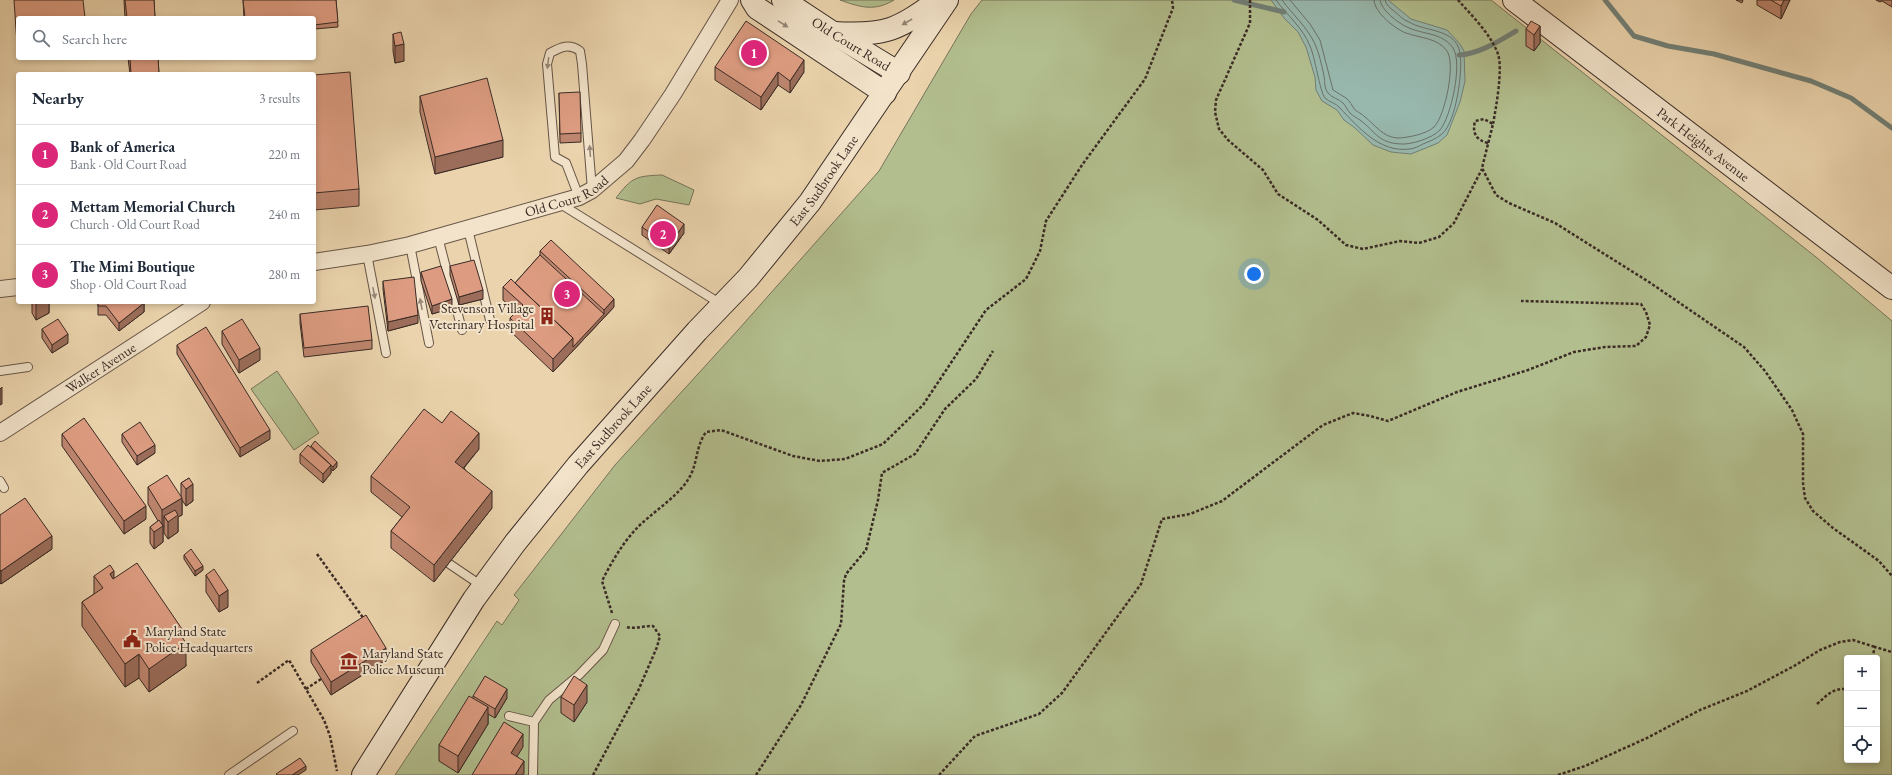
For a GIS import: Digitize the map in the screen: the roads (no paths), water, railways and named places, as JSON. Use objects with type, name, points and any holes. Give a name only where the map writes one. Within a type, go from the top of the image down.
[{"type":"main road","name":"Old Court Road","points":[[752,0],[757,8],[885,93],[947,0]]},
{"type":"main road","name":"Old Court Road","points":[[783,0],[833,33],[899,73]]},
{"type":"main road","points":[[833,33],[864,34],[891,30],[908,23],[939,0]]},
{"type":"main road","name":"Park Heights Avenue","points":[[1514,0],[1892,288]]},
{"type":"main road","name":"East Sudbrook Lane","points":[[363,775],[483,587],[515,543],[578,465],[722,304],[748,278],[810,202],[885,93]]},
{"type":"street","name":"Old Court Road","points":[[316,262],[367,254],[410,245],[585,194],[626,161],[642,140],[673,94],[730,0]]},
{"type":"street","points":[[0,289],[16,287]]},
{"type":"street","name":"Walker Avenue","points":[[0,433],[199,304]]},
{"type":"lane","points":[[568,45],[580,51],[582,64],[585,194],[566,163],[555,157],[547,64],[550,53],[568,45]]},
{"type":"lane","points":[[559,202],[722,304]]},
{"type":"lane","points":[[468,229],[490,320]]},
{"type":"lane","points":[[438,237],[462,330]]},
{"type":"lane","points":[[410,245],[429,343]]},
{"type":"lane","points":[[367,254],[386,353]]},
{"type":"lane","points":[[0,371],[28,366]]},
{"type":"lane","points":[[448,563],[483,587]]},
{"type":"lane","points":[[533,775],[534,722],[550,700],[579,675],[604,650],[616,624]]},
{"type":"lane","points":[[508,716],[534,722]]},
{"type":"lane","points":[[229,775],[293,730]]},
{"type":"water","points":[[1271,0],[1388,0],[1411,19],[1447,30],[1460,44],[1464,51],[1465,81],[1460,102],[1447,135],[1438,143],[1411,154],[1391,152],[1373,145],[1344,120],[1337,110],[1322,101],[1316,90],[1315,77],[1306,47],[1298,32],[1284,18]]},
{"type":"waterway","points":[[1234,0],[1284,12]]},
{"type":"waterway","points":[[1605,0],[1634,36],[1668,46],[1714,54],[1811,81],[1851,98],[1892,128]]},
{"type":"waterway","points":[[1459,55],[1481,50],[1516,31]]},
{"type":"place","name":"Bank of America","points":[[754,53]]},
{"type":"place","name":"Mettam Memorial Church","points":[[663,234]]},
{"type":"place","name":"The Mimi Boutique","points":[[567,294]]},
{"type":"place","name":"Stevenson Village Veterinary Hospital","points":[[547,316]]},
{"type":"place","name":"Maryland State Police Headquarters","points":[[132,639]]},
{"type":"place","name":"Maryland State Police Museum","points":[[349,661]]}]
